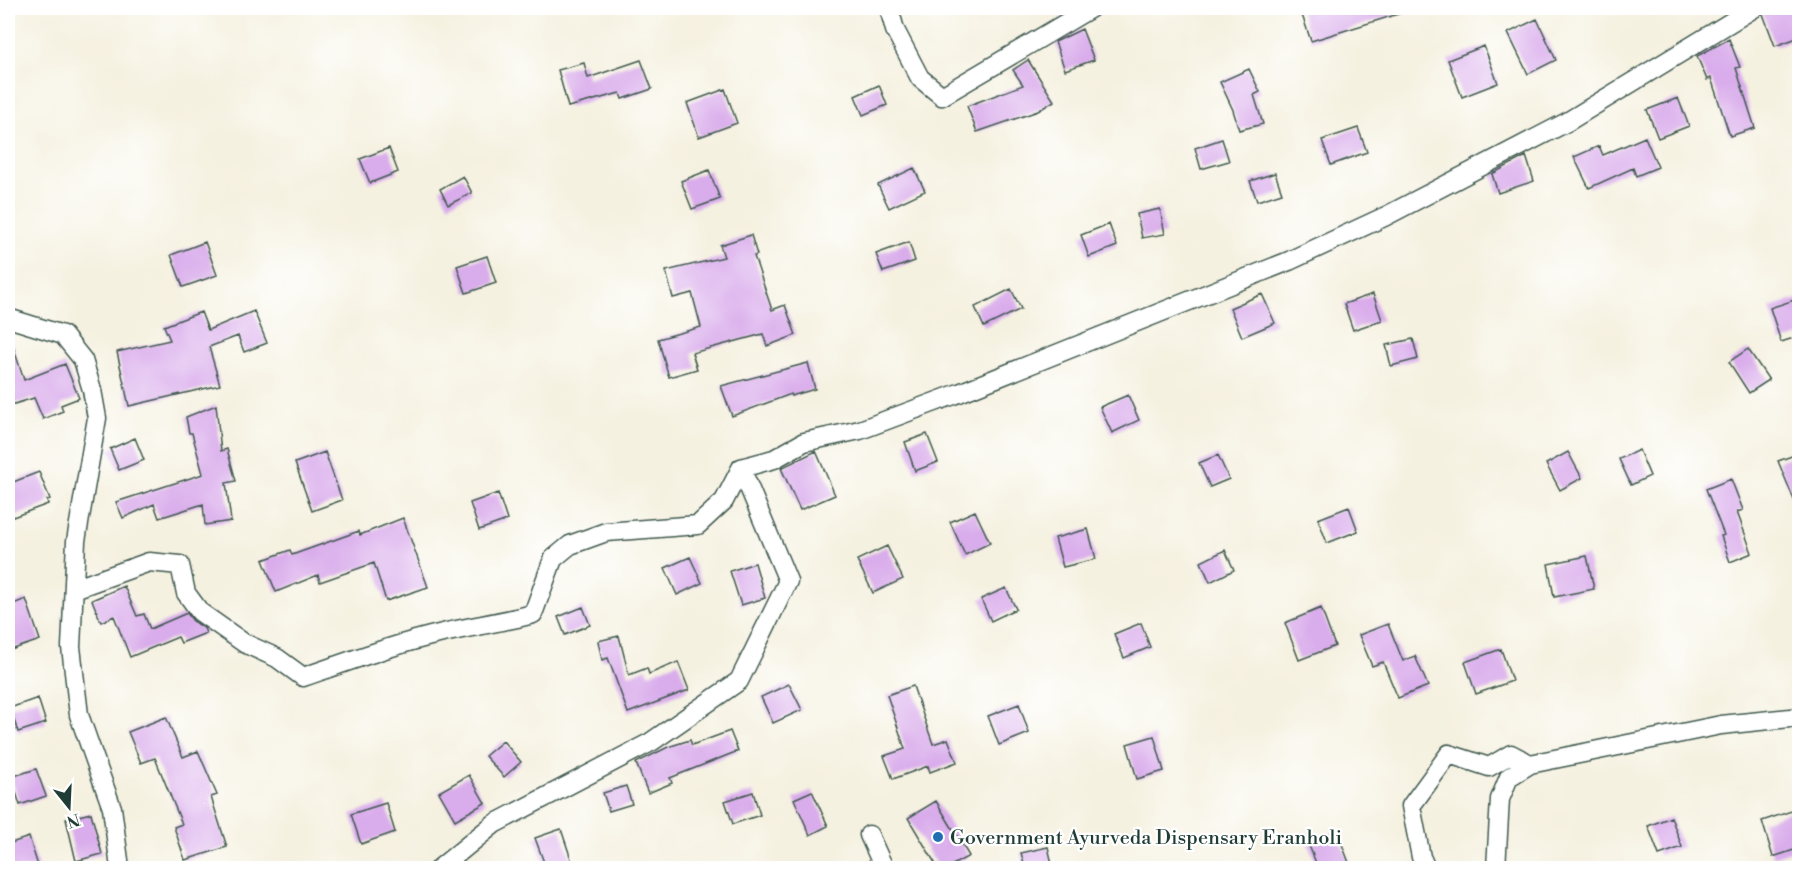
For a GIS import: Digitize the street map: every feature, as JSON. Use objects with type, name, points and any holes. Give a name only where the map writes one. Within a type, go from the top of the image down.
[{"type":"street","points":[[889,8],[895,30],[920,78],[942,96],[1091,8]]},
{"type":"street","points":[[74,589],[149,562],[180,566],[186,593],[200,612],[244,643],[277,658],[303,677],[391,646],[443,633],[506,622],[533,614],[552,559],[570,545],[606,532],[698,525],[724,501],[741,468],[774,459],[804,442],[860,430],[959,393],[1289,261],[1386,216],[1567,122],[1754,8]]},
{"type":"street","points":[[8,318],[63,335],[83,360],[92,390],[97,418],[76,541],[71,647],[79,715],[112,808],[120,868]]},
{"type":"street","points":[[440,868],[494,824],[651,742],[740,681],[788,581],[741,468]]},
{"type":"street","points":[[1496,868],[1500,799],[1509,777],[1530,764],[1721,725],[1800,717]]},
{"type":"street","points":[[1426,868],[1421,857],[1411,806],[1449,754],[1489,767],[1511,754],[1530,764]]},
{"type":"street","points":[[869,835],[884,868]]},
{"type":"building","points":[[1315,8],[1408,8],[1408,11],[1311,41],[1301,12]]},
{"type":"building","points":[[1800,8],[1800,37],[1775,46],[1763,14],[1765,10]]},
{"type":"building","points":[[1537,19],[1556,60],[1528,74],[1508,33]]},
{"type":"building","points":[[1082,29],[1094,60],[1065,70],[1055,42]]},
{"type":"building","points":[[1729,39],[1740,67],[1736,68],[1755,128],[1730,136],[1711,78],[1707,80],[1697,56]]},
{"type":"building","points":[[1484,46],[1498,83],[1462,97],[1448,60]]},
{"type":"building","points":[[641,60],[652,89],[622,99],[620,93],[568,107],[558,70],[584,63],[588,78]]},
{"type":"building","points":[[1028,60],[1054,101],[1038,111],[977,132],[967,106],[1023,85],[1013,70]]},
{"type":"building","points":[[1249,69],[1260,92],[1254,95],[1263,124],[1239,130],[1220,82]]},
{"type":"building","points":[[879,85],[887,105],[863,115],[855,96]]},
{"type":"building","points":[[725,89],[737,123],[699,137],[687,103]]},
{"type":"building","points":[[1678,98],[1689,126],[1658,138],[1647,110]]},
{"type":"building","points":[[1358,128],[1367,152],[1331,165],[1322,140]]},
{"type":"building","points":[[1645,137],[1658,167],[1636,176],[1633,168],[1589,188],[1574,157],[1599,146],[1603,155]]},
{"type":"building","points":[[1222,139],[1229,161],[1201,169],[1195,148]]},
{"type":"building","points":[[389,148],[398,172],[370,183],[360,159]]},
{"type":"building","points":[[1526,156],[1534,181],[1498,193],[1492,174]]},
{"type":"building","points":[[914,168],[925,191],[889,208],[878,185]]},
{"type":"building","points":[[709,170],[720,199],[692,209],[681,181]]},
{"type":"building","points":[[1275,173],[1282,193],[1257,201],[1250,181]]},
{"type":"building","points":[[463,176],[472,193],[448,205],[440,189]]},
{"type":"building","points":[[1160,209],[1165,234],[1142,238],[1137,214]]},
{"type":"building","points":[[1109,224],[1117,246],[1089,257],[1081,235]]},
{"type":"building","points":[[751,235],[757,255],[754,256],[772,310],[785,305],[796,335],[767,346],[763,334],[692,353],[697,369],[669,377],[658,339],[701,327],[692,293],[673,298],[666,271],[724,257],[720,245]]},
{"type":"building","points":[[205,242],[217,275],[183,287],[171,255]]},
{"type":"building","points":[[909,242],[915,261],[883,272],[876,254]]},
{"type":"building","points":[[487,256],[496,283],[466,293],[457,266]]},
{"type":"building","points":[[1011,289],[1021,309],[984,327],[975,307]]},
{"type":"building","points":[[1262,294],[1275,323],[1242,337],[1230,308]]},
{"type":"building","points":[[1373,294],[1382,320],[1353,330],[1344,304]]},
{"type":"building","points":[[1800,298],[1800,336],[1781,342],[1770,308]]},
{"type":"building","points":[[254,311],[267,343],[244,352],[238,336],[209,347],[220,385],[129,406],[117,352],[170,340],[164,326],[201,312],[208,330]]},
{"type":"building","points":[[1413,339],[1418,359],[1391,366],[1386,345]]},
{"type":"building","points":[[11,340],[24,380],[65,364],[79,398],[61,405],[63,411],[43,419],[34,398],[8,406],[8,341]]},
{"type":"building","points":[[1748,349],[1769,380],[1749,393],[1729,362]]},
{"type":"building","points":[[808,363],[815,389],[791,396],[791,394],[732,416],[721,386]]},
{"type":"building","points":[[1128,395],[1139,420],[1112,433],[1100,407]]},
{"type":"building","points":[[216,405],[221,451],[227,449],[236,481],[226,483],[231,521],[205,525],[203,504],[159,518],[154,504],[123,518],[116,502],[203,474],[186,417]]},
{"type":"building","points":[[927,434],[938,462],[915,471],[905,442]]},
{"type":"building","points":[[135,438],[144,460],[119,470],[110,449]]},
{"type":"building","points":[[1639,450],[1650,476],[1631,485],[1619,459]]},
{"type":"building","points":[[816,451],[835,495],[800,510],[781,468]]},
{"type":"building","points":[[325,452],[342,500],[312,511],[295,463]]},
{"type":"building","points":[[1568,452],[1582,478],[1560,490],[1546,464]]},
{"type":"building","points":[[1800,453],[1800,512],[1799,512],[1778,461]]},
{"type":"building","points":[[1218,455],[1229,479],[1210,487],[1199,463]]},
{"type":"building","points":[[39,472],[50,499],[47,500],[48,504],[13,517],[8,503],[8,484]]},
{"type":"building","points":[[1731,479],[1743,510],[1737,512],[1752,553],[1730,562],[1721,536],[1724,535],[1706,489]]},
{"type":"building","points":[[498,493],[507,520],[479,530],[470,503]]},
{"type":"building","points":[[1349,507],[1358,531],[1327,543],[1318,519]]},
{"type":"building","points":[[975,511],[990,543],[965,555],[950,522]]},
{"type":"building","points":[[403,518],[428,587],[386,601],[374,563],[320,582],[318,575],[276,592],[263,560],[290,550],[292,555],[359,531],[360,535]]},
{"type":"building","points":[[1088,529],[1096,559],[1063,567],[1055,538]]},
{"type":"building","points":[[887,546],[903,579],[873,593],[857,560]]},
{"type":"building","points":[[1225,550],[1234,570],[1210,582],[1201,562]]},
{"type":"building","points":[[1587,556],[1594,589],[1554,597],[1548,564]]},
{"type":"building","points":[[690,557],[702,583],[677,595],[665,568]]},
{"type":"building","points":[[755,563],[765,598],[741,605],[730,571]]},
{"type":"building","points":[[124,586],[137,616],[144,614],[150,629],[187,613],[193,621],[204,628],[206,633],[181,643],[178,637],[130,657],[114,616],[101,622],[92,600]]},
{"type":"building","points":[[1006,588],[1016,609],[991,621],[981,599]]},
{"type":"building","points":[[26,599],[40,640],[8,651],[8,606]]},
{"type":"building","points":[[583,607],[590,625],[565,635],[558,617]]},
{"type":"building","points":[[1321,608],[1335,646],[1299,660],[1285,623]]},
{"type":"building","points":[[1141,623],[1150,647],[1124,658],[1114,634]]},
{"type":"building","points":[[1388,624],[1403,661],[1415,656],[1428,686],[1398,698],[1383,662],[1372,666],[1359,635]]},
{"type":"building","points":[[619,636],[629,675],[647,668],[649,674],[678,662],[689,690],[628,713],[608,658],[602,660],[598,641]]},
{"type":"building","points":[[1501,649],[1512,681],[1476,694],[1465,662]]},
{"type":"building","points":[[789,684],[802,710],[773,723],[761,697]]},
{"type":"building","points":[[913,686],[933,744],[948,739],[957,762],[930,772],[928,766],[893,779],[884,756],[905,749],[887,695]]},
{"type":"building","points":[[38,698],[46,723],[18,732],[10,708]]},
{"type":"building","points":[[1019,704],[1029,733],[999,745],[988,716]]},
{"type":"building","points":[[166,717],[183,757],[198,751],[217,795],[211,797],[227,847],[185,860],[174,827],[182,824],[155,758],[141,763],[128,732]]},
{"type":"building","points":[[730,731],[738,751],[670,778],[672,783],[648,793],[636,763],[668,747],[690,740],[692,745]]},
{"type":"building","points":[[1154,736],[1164,771],[1137,779],[1127,744]]},
{"type":"building","points":[[503,741],[521,762],[504,777],[485,756]]},
{"type":"building","points":[[36,769],[46,796],[20,805],[11,777]]},
{"type":"building","points":[[469,775],[485,803],[455,820],[439,792]]},
{"type":"building","points":[[626,786],[632,804],[609,811],[603,793]]},
{"type":"building","points":[[812,791],[828,826],[810,835],[794,799]]},
{"type":"building","points":[[753,792],[760,815],[733,824],[725,801]]},
{"type":"building","name":"Government Ayurveda Dispensary Eranholi","points":[[936,801],[969,856],[947,868],[938,868],[908,818]]},
{"type":"building","points":[[386,803],[395,832],[361,844],[351,814]]},
{"type":"building","points":[[1800,808],[1800,848],[1773,857],[1762,821]]},
{"type":"building","points":[[91,813],[102,854],[76,861],[66,819]]},
{"type":"building","points":[[1671,817],[1682,847],[1659,855],[1648,826]]},
{"type":"building","points":[[561,829],[574,868],[546,868],[535,838]]},
{"type":"building","points":[[1337,831],[1351,868],[1318,868],[1308,843]]},
{"type":"building","points":[[29,837],[38,866],[8,868],[8,844]]},
{"type":"building","points":[[1048,847],[1053,868],[1025,868],[1021,853]]},
{"type":"place","name":"Government Ayurveda Dispensary Eranholi","points":[[938,837]]}]
